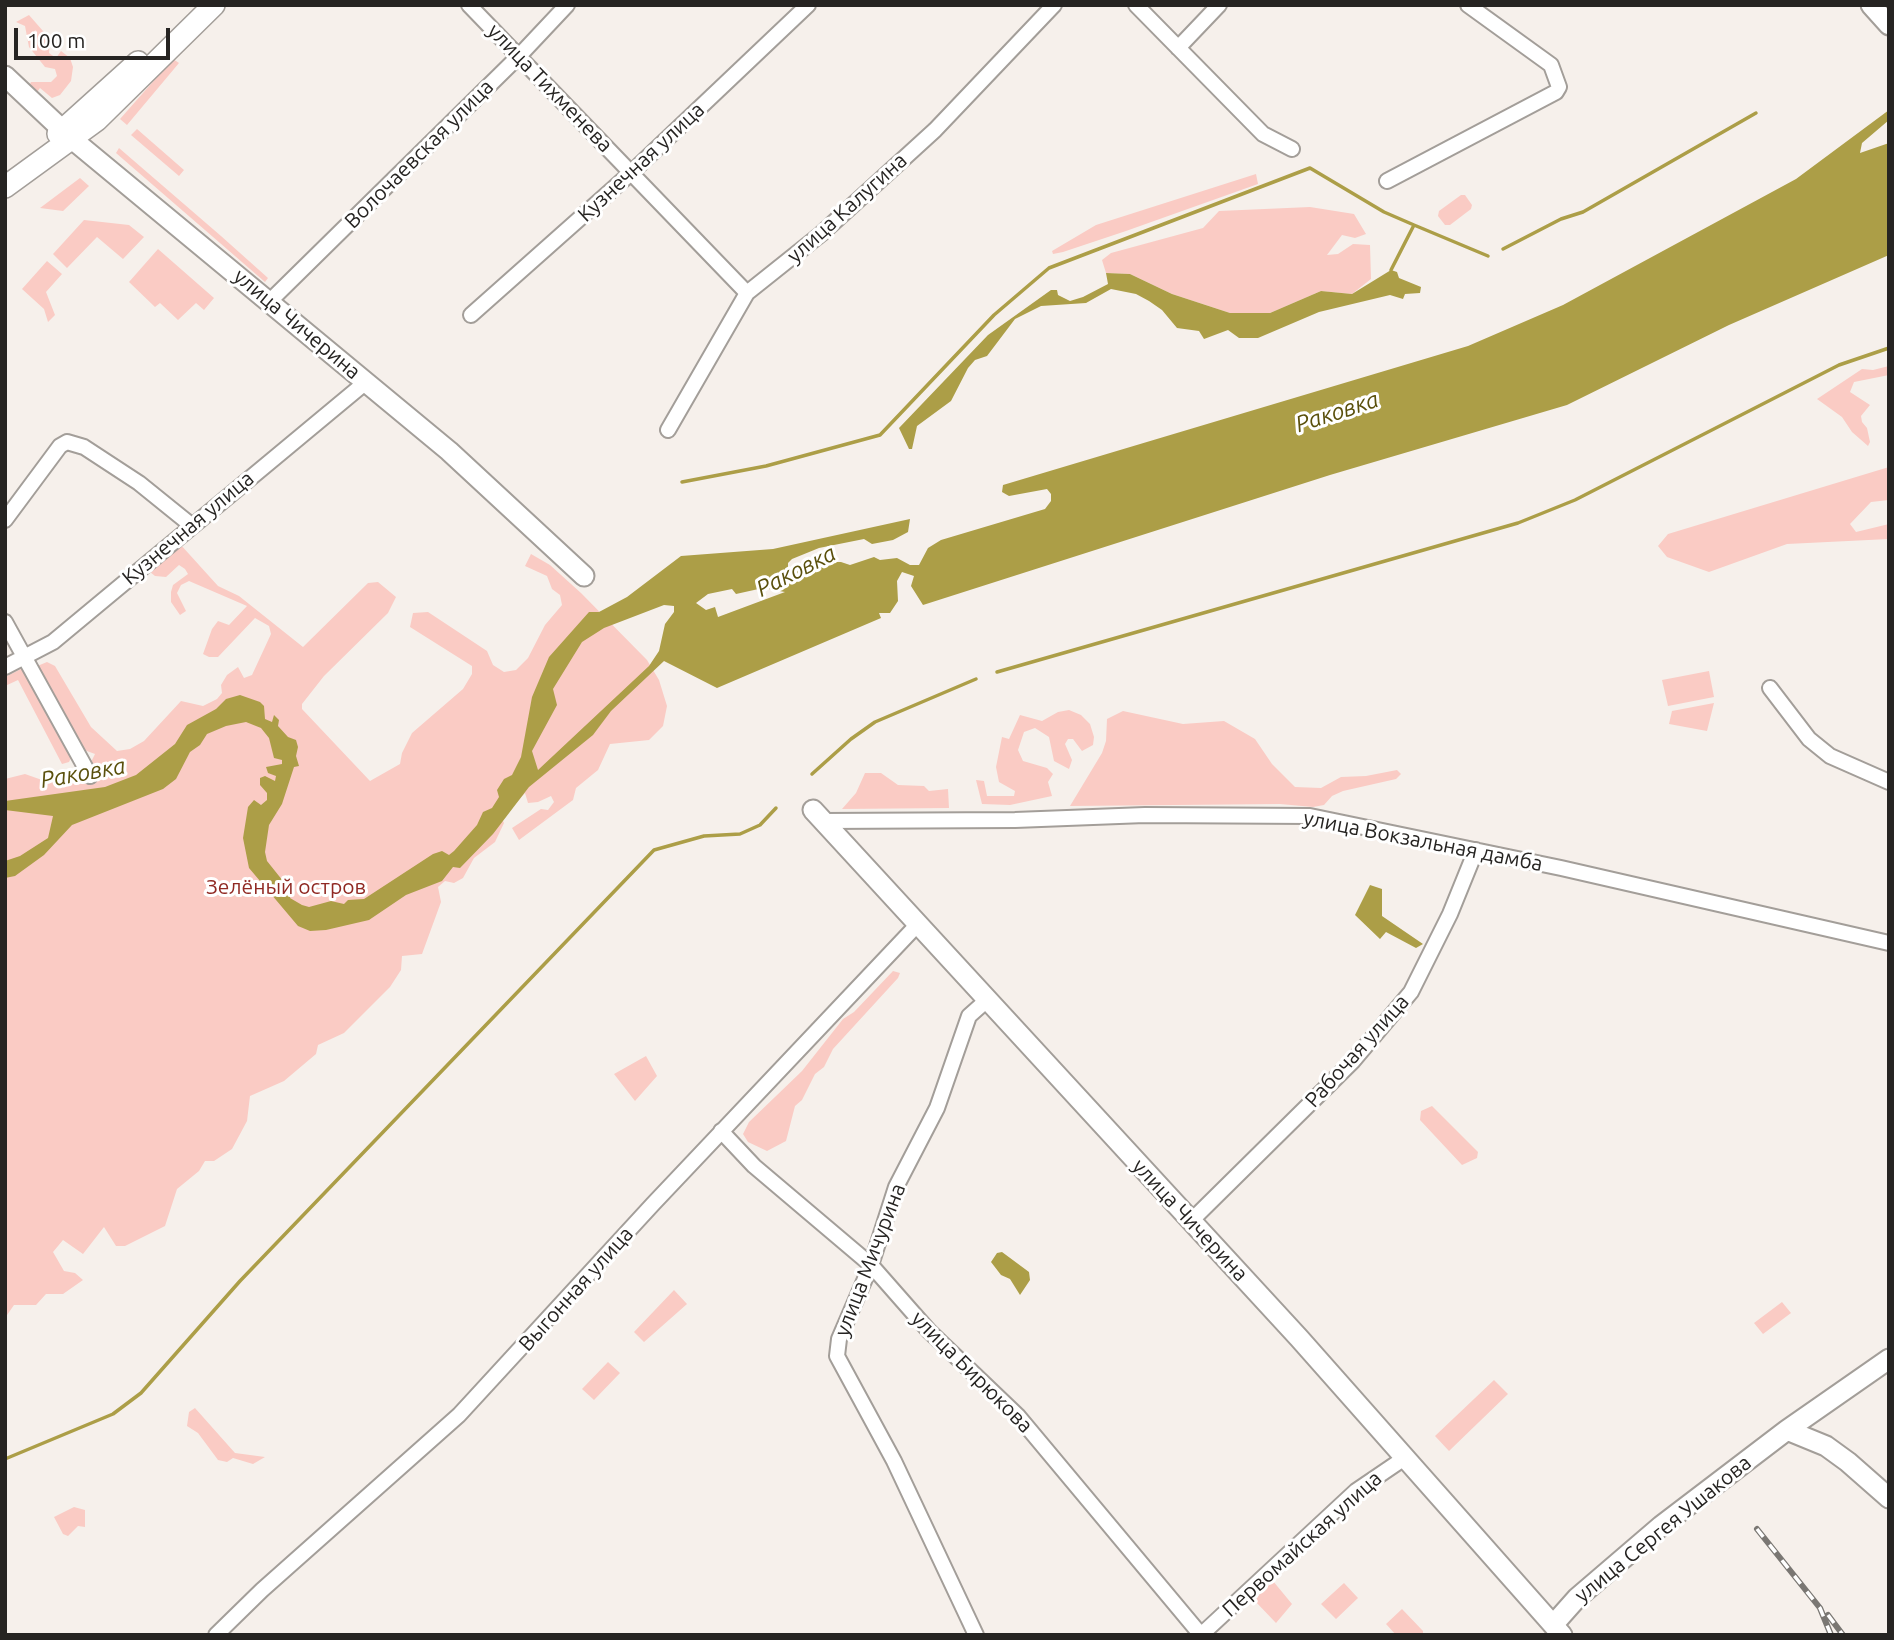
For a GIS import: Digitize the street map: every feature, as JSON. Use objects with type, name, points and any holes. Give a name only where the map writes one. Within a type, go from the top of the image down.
[{"type":"highway","points":[[5,187],[67,135],[198,5]]},
{"type":"highway","points":[[5,174],[67,135],[97,120],[214,5]]},
{"type":"main road","points":[[1871,5],[1889,25]]},
{"type":"main road","name":"улица Чичерина","points":[[5,76],[67,135],[449,451],[584,576]]},
{"type":"main road","name":"улица Чичерина","points":[[818,816],[1406,1457],[1553,1631]]},
{"type":"main road","name":"улица Сергея Ушакова","points":[[1553,1631],[1577,1598],[1630,1550],[1787,1430],[1889,1359]]},
{"type":"main road","points":[[1787,1430],[1826,1447],[1848,1462],[1889,1498]]},
{"type":"street","name":"улица Тихменева","points":[[469,5],[747,293]]},
{"type":"street","name":"Волочаевская улица","points":[[270,301],[520,55],[567,5]]},
{"type":"street","name":"Кузнечная улица","points":[[471,315],[632,172],[808,5]]},
{"type":"street","name":"улица Калугина","points":[[668,430],[747,293],[821,234],[934,130],[1054,5]]},
{"type":"street","points":[[1136,5],[1263,134],[1292,149]]},
{"type":"street","points":[[1178,48],[1219,5]]},
{"type":"street","points":[[1387,181],[1556,92],[1559,87],[1551,65],[1468,5]]},
{"type":"street","name":"Кузнечная улица","points":[[5,667],[53,642],[366,382]]},
{"type":"street","points":[[5,520],[60,446],[67,442],[84,447],[139,483],[191,525]]},
{"type":"street","points":[[5,622],[90,776]]},
{"type":"street","points":[[1770,688],[1809,739],[1830,756],[1889,782]]},
{"type":"street","name":"улица Вокзальная дамба","points":[[818,816],[1016,820],[1145,815],[1310,816],[1476,850],[1889,943]]},
{"type":"street","name":"Рабочая улица","points":[[1191,1221],[1353,1061],[1411,992],[1453,908],[1476,850]]},
{"type":"street","name":"Выгонная улица","points":[[216,1635],[262,1590],[459,1415],[721,1131],[918,924]]},
{"type":"street","name":"улица Мичурина","points":[[976,1635],[894,1461],[837,1356],[845,1322],[871,1265],[896,1187],[937,1108],[968,1016],[987,1000]]},
{"type":"street","name":"улица Бирюкова","points":[[721,1131],[754,1166],[828,1225],[871,1265],[929,1331],[1017,1416],[1201,1635]]},
{"type":"street","name":"Первомайская улица","points":[[1201,1635],[1356,1491],[1406,1457]]},
{"type":"green space","points":[[29,15],[50,39],[49,53],[56,58],[61,51],[70,58],[73,67],[71,81],[60,95],[52,98],[40,88],[35,95],[28,88],[31,82],[51,82],[57,76],[55,69],[45,67],[29,47],[25,26],[16,22]]},
{"type":"green space","points":[[173,59],[179,63],[127,125],[120,119]]},
{"type":"green space","points":[[137,129],[184,170],[179,176],[131,135]]},
{"type":"green space","points":[[119,148],[268,278],[265,282],[116,153]]},
{"type":"green space","points":[[1256,174],[1258,184],[1053,254],[1052,251],[1096,225]]},
{"type":"green space","points":[[80,178],[89,186],[63,211],[40,208]]},
{"type":"green space","points":[[1465,195],[1472,205],[1471,209],[1450,225],[1445,225],[1438,216],[1439,211]]},
{"type":"green space","points":[[1310,207],[1354,214],[1366,234],[1355,238],[1342,235],[1327,255],[1338,254],[1353,244],[1370,245],[1371,279],[1352,294],[1321,291],[1270,313],[1230,313],[1172,294],[1130,274],[1106,273],[1102,260],[1111,253],[1203,228],[1219,211]]},
{"type":"green space","points":[[84,220],[129,225],[144,237],[123,259],[97,237],[67,268],[53,254]]},
{"type":"green space","points":[[158,249],[214,298],[204,310],[196,303],[178,320],[160,303],[155,307],[129,282]]},
{"type":"green space","points":[[47,261],[62,274],[46,292],[55,315],[48,322],[44,309],[22,289]]},
{"type":"green space","points":[[1889,366],[1889,375],[1854,382],[1850,392],[1870,405],[1861,416],[1867,428],[1870,442],[1868,446],[1852,432],[1842,417],[1817,399],[1862,369],[1873,370]]},
{"type":"green space","points":[[1889,467],[1889,500],[1871,502],[1850,524],[1856,532],[1889,524],[1889,539],[1787,544],[1709,572],[1667,557],[1658,546],[1668,534]]},
{"type":"green space","name":"Зелёный остров","points":[[180,544],[218,586],[239,596],[303,647],[368,583],[378,582],[396,597],[388,613],[324,676],[302,704],[302,709],[370,781],[400,764],[402,753],[412,733],[463,689],[472,674],[472,666],[410,627],[413,613],[428,612],[487,651],[493,665],[504,672],[516,670],[528,658],[545,625],[562,605],[560,595],[552,589],[547,576],[525,566],[531,554],[550,565],[581,593],[647,660],[659,680],[667,706],[663,726],[649,740],[610,744],[598,770],[576,788],[573,800],[519,840],[512,828],[541,809],[548,810],[554,802],[551,796],[528,803],[525,793],[502,819],[504,823],[495,842],[474,858],[463,878],[454,883],[445,881],[438,887],[441,902],[422,954],[402,956],[401,970],[390,987],[344,1033],[318,1045],[316,1054],[284,1081],[250,1096],[247,1121],[232,1149],[214,1161],[205,1161],[199,1171],[177,1189],[165,1226],[125,1246],[116,1246],[104,1227],[83,1254],[63,1240],[53,1252],[64,1271],[75,1273],[83,1280],[63,1294],[46,1294],[36,1305],[14,1305],[5,1318],[5,779],[25,774],[42,780],[91,762],[95,754],[76,747],[69,762],[62,764],[18,680],[5,686],[5,677],[33,663],[35,667],[47,662],[55,666],[91,727],[117,751],[130,749],[144,741],[181,701],[203,706],[217,699],[222,693],[221,685],[227,675],[238,667],[244,678],[252,675],[271,634],[269,626],[255,618],[218,657],[209,657],[203,654],[212,629],[218,621],[229,625],[247,606],[189,581],[181,585],[177,593],[186,611],[180,615],[171,602],[171,592],[173,585],[188,574],[185,569],[179,565],[166,577],[155,576],[150,572]]},
{"type":"green space","points":[[1709,671],[1714,697],[1668,706],[1662,680]]},
{"type":"green space","points":[[1714,703],[1707,731],[1669,724],[1672,711]]},
{"type":"green space","points":[[1069,710],[1081,715],[1090,724],[1094,737],[1093,745],[1082,751],[1073,739],[1068,739],[1065,744],[1072,760],[1069,769],[1054,761],[1049,737],[1035,728],[1024,732],[1018,750],[1023,761],[1047,768],[1053,774],[1048,782],[1052,796],[1010,805],[982,804],[976,780],[984,781],[987,796],[1014,796],[1015,791],[999,782],[996,767],[1002,737],[1009,739],[1020,715],[1042,721],[1058,712]]},
{"type":"green space","points":[[1123,711],[1183,724],[1224,721],[1255,739],[1272,764],[1295,787],[1321,788],[1341,777],[1366,776],[1397,770],[1401,774],[1396,779],[1343,791],[1332,796],[1324,805],[1313,807],[1280,804],[1070,806],[1102,753],[1106,741],[1107,719]]},
{"type":"green space","points":[[865,773],[881,773],[898,785],[924,786],[929,791],[948,789],[949,808],[842,809],[856,793]]},
{"type":"green space","points":[[893,971],[900,973],[898,978],[833,1049],[824,1067],[815,1074],[802,1100],[795,1106],[786,1141],[767,1151],[748,1142],[743,1134],[749,1122],[802,1071],[843,1019],[854,1012]]},
{"type":"green space","points":[[646,1056],[657,1076],[635,1101],[614,1074]]},
{"type":"green space","points":[[1432,1106],[1478,1152],[1477,1158],[1462,1165],[1420,1120],[1421,1111]]},
{"type":"green space","points":[[674,1290],[687,1304],[644,1342],[634,1332]]},
{"type":"green space","points":[[1782,1302],[1791,1313],[1763,1334],[1754,1323]]},
{"type":"green space","points":[[608,1362],[620,1373],[594,1400],[582,1389]]},
{"type":"green space","points":[[1494,1380],[1508,1394],[1449,1451],[1435,1436]]},
{"type":"green space","points":[[195,1408],[235,1453],[265,1457],[253,1464],[233,1458],[227,1462],[218,1460],[198,1433],[187,1426],[189,1412]]},
{"type":"green space","points":[[74,1507],[85,1510],[85,1527],[78,1526],[68,1536],[63,1534],[54,1517]]},
{"type":"green space","points":[[1273,1581],[1292,1604],[1276,1623],[1254,1600]]},
{"type":"green space","points":[[1344,1583],[1358,1598],[1336,1619],[1321,1604]]},
{"type":"green space","points":[[1402,1609],[1423,1631],[1423,1635],[1396,1635],[1386,1624]]},
{"type":"water","name":"Раковка","points":[[1889,110],[1889,120],[1862,143],[1860,153],[1889,143],[1889,255],[1729,325],[1567,405],[1330,475],[923,605],[911,586],[914,576],[902,572],[897,581],[898,601],[890,613],[879,613],[881,618],[717,688],[664,661],[611,711],[593,735],[529,787],[493,834],[460,868],[453,867],[442,881],[406,895],[369,920],[326,930],[310,931],[298,926],[249,868],[243,838],[248,807],[254,800],[261,805],[267,800],[267,793],[260,785],[260,778],[265,776],[275,781],[276,776],[268,773],[266,767],[282,764],[282,760],[274,758],[269,738],[261,728],[246,722],[207,734],[200,745],[190,752],[176,779],[163,789],[72,825],[44,855],[15,876],[5,878],[5,861],[20,856],[48,838],[53,816],[5,810],[5,801],[105,787],[136,775],[175,744],[187,725],[216,709],[226,699],[240,695],[260,702],[264,706],[265,719],[272,722],[274,715],[279,720],[278,726],[288,737],[296,740],[298,747],[296,756],[299,766],[294,767],[282,804],[269,825],[265,852],[267,861],[291,891],[290,898],[302,905],[309,907],[331,901],[344,904],[348,900],[364,899],[433,854],[442,851],[449,855],[454,851],[477,825],[483,812],[492,808],[499,797],[497,790],[504,779],[512,775],[521,757],[532,697],[549,657],[589,612],[599,612],[627,597],[681,556],[773,549],[910,519],[908,532],[893,540],[872,544],[864,539],[819,548],[792,559],[788,563],[788,572],[790,574],[800,567],[828,562],[850,565],[874,557],[880,560],[897,558],[910,565],[919,565],[928,548],[941,540],[1045,509],[1051,501],[1051,494],[1047,489],[1009,496],[1002,492],[1003,485],[1468,346],[1563,305],[1796,179]],"holes":[[[763,588],[785,592],[718,617],[715,607],[706,610],[696,603],[708,594],[732,589],[736,594]],[[664,605],[674,606],[674,612],[665,624],[659,651],[649,666],[538,770],[532,751],[557,705],[553,689],[582,642],[604,628]]]},
{"type":"water","points":[[1391,270],[1397,272],[1399,278],[1421,287],[1420,293],[1405,294],[1403,299],[1390,295],[1319,312],[1258,338],[1239,338],[1228,330],[1204,339],[1199,331],[1177,328],[1162,310],[1136,294],[1111,289],[1086,303],[1041,306],[1015,319],[987,356],[975,360],[951,401],[917,426],[912,449],[909,449],[899,428],[988,335],[1051,290],[1057,290],[1058,295],[1070,301],[1108,284],[1106,273],[1130,274],[1172,294],[1230,313],[1270,313],[1321,291],[1352,294]]},
{"type":"water","points":[[1370,885],[1382,889],[1382,916],[1423,944],[1416,948],[1386,932],[1380,939],[1355,915]]},
{"type":"water","points":[[1002,1252],[1029,1272],[1030,1280],[1020,1295],[1010,1279],[1001,1275],[991,1262],[997,1253]]},
{"type":"waterway","points":[[1503,249],[1561,219],[1583,212],[1756,113]]},
{"type":"waterway","points":[[682,482],[766,466],[880,435],[994,315],[1049,268],[1310,168],[1384,212],[1414,225],[1391,270]]},
{"type":"waterway","points":[[1414,225],[1488,256]]},
{"type":"waterway","points":[[997,672],[1518,523],[1575,500],[1839,365],[1889,348]]},
{"type":"waterway","points":[[812,774],[851,739],[875,722],[976,679]]},
{"type":"waterway","points":[[5,1459],[113,1414],[141,1393],[240,1281],[654,850],[704,836],[740,834],[760,825],[776,808]]},
{"type":"railway","points":[[1757,1529],[1820,1608],[1831,1635]]},
{"type":"railway","points":[[1828,1615],[1843,1635]]}]
